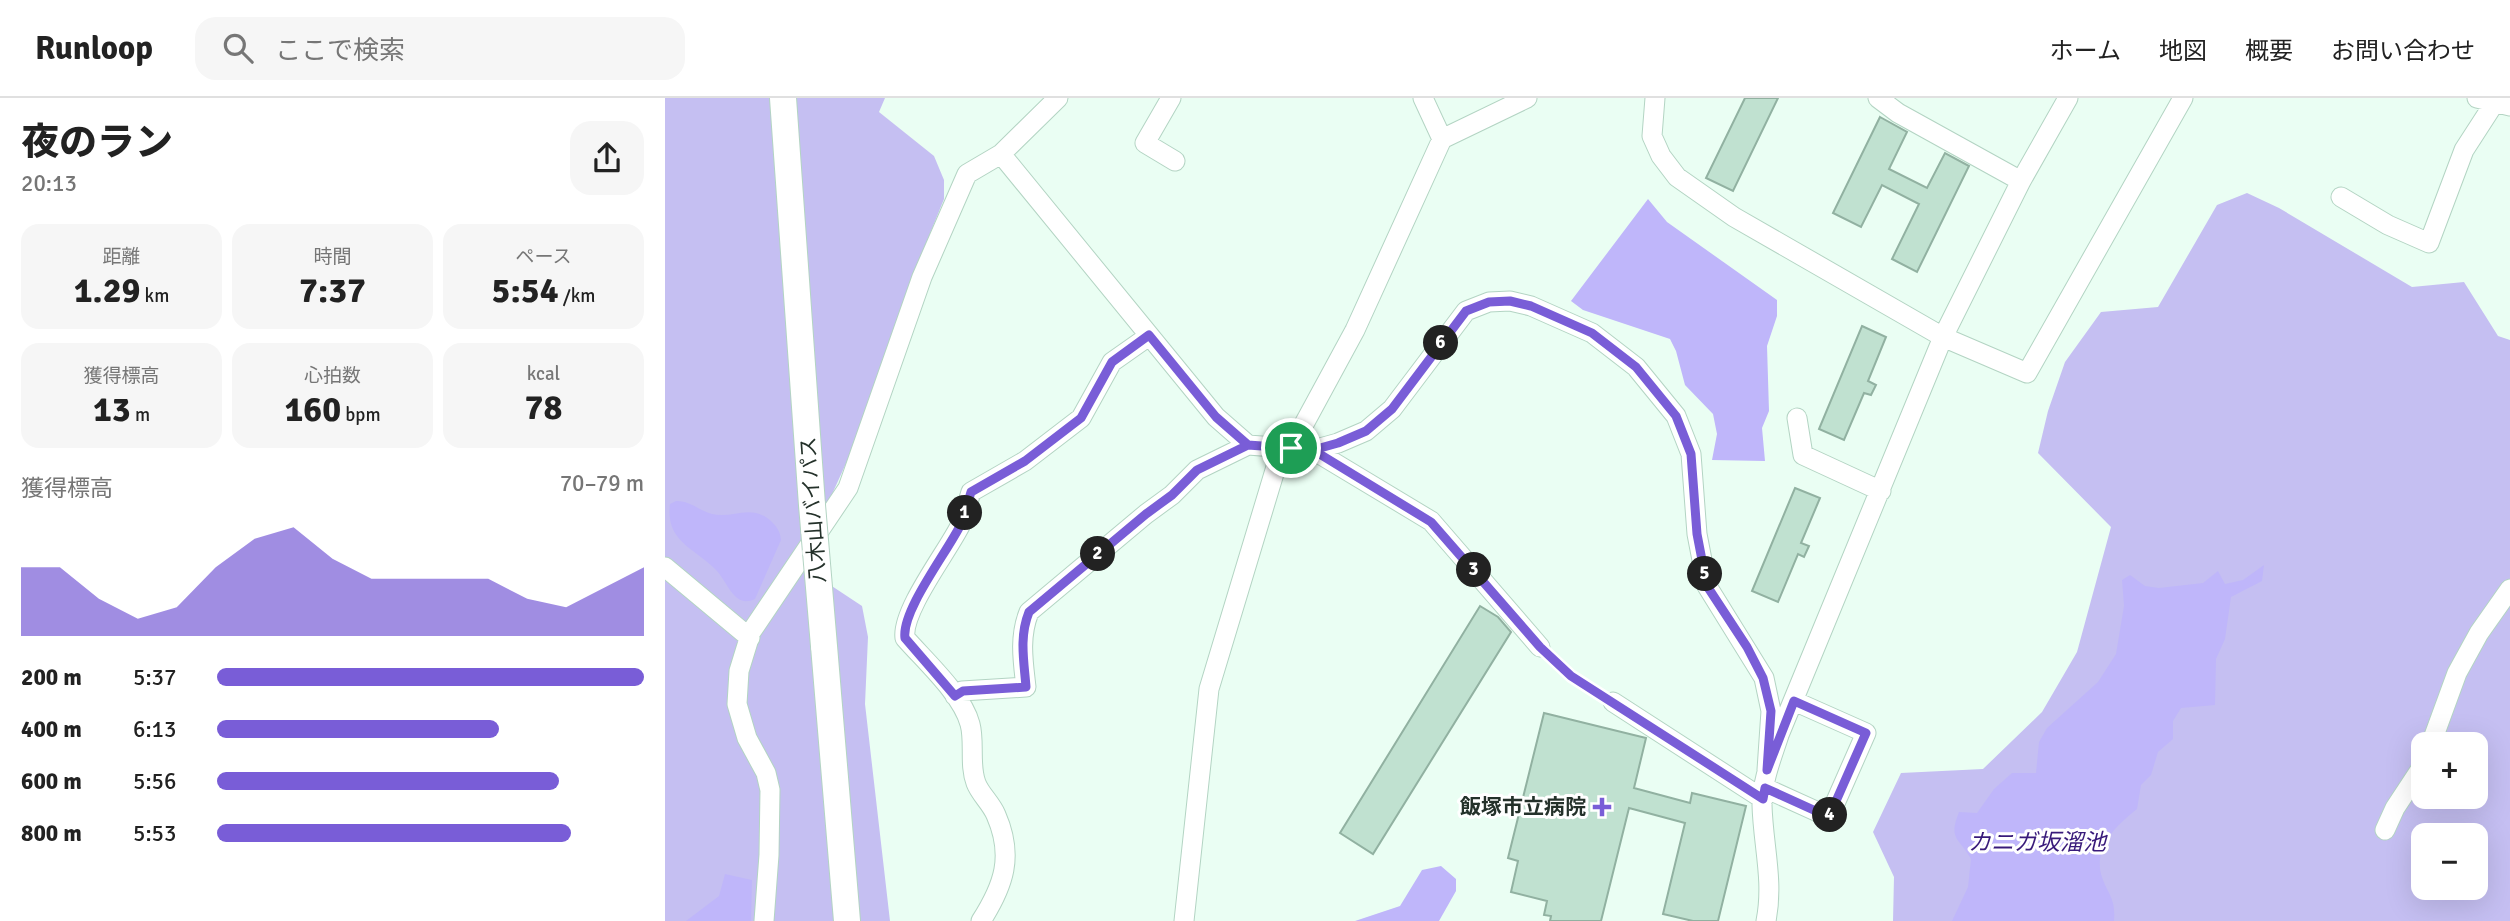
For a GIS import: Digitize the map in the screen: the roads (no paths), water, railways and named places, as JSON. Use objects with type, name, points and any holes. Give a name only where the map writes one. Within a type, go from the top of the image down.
[{"type":"highway","name":"八木山バイパス","points":[[783,98],[812,505],[847,921]]},
{"type":"street","points":[[764,921],[770,790],[766,773],[747,738],[737,704],[739,671],[750,638],[781,586],[848,488],[917,290],[967,174],[1001,154],[1058,98]]},
{"type":"street","points":[[1171,98],[1145,143],[1175,161]]},
{"type":"street","points":[[1423,98],[1442,139]]},
{"type":"street","points":[[1184,921],[1209,689],[1286,447],[1355,330],[1442,139],[1527,98]]},
{"type":"street","points":[[1655,98],[1652,136],[1661,156],[1677,177],[1734,217],[1943,337],[2027,373],[2183,98]]},
{"type":"street","points":[[1878,98],[1898,114],[2021,181]]},
{"type":"street","points":[[1765,786],[1794,701],[1943,337],[2021,181],[2068,98]]},
{"type":"street","points":[[2340,197],[2388,225],[2429,243],[2465,150],[2494,102]]},
{"type":"street","points":[[1001,154],[1216,417],[1248,445]]},
{"type":"street","points":[[955,696],[963,691],[1026,687],[1022,640],[1023,627],[1029,612],[1172,495],[1197,470],[1248,445],[1313,450],[1366,431],[1392,409],[1466,311],[1489,302],[1510,301],[1531,306],[1592,333],[1636,367],[1676,416],[1691,454],[1697,534],[1707,586],[1747,647],[1763,678],[1771,711],[1765,786],[1771,881],[1766,921]]},
{"type":"street","points":[[981,921],[1000,888],[1005,866],[1005,844],[996,813],[976,783],[970,723],[955,696],[905,638],[904,630],[911,610],[960,524],[971,492],[1025,461],[1081,418],[1112,362],[1149,335]]},
{"type":"street","points":[[1797,418],[1803,455],[1881,491]]},
{"type":"street","points":[[1313,450],[1431,522],[1540,647]]},
{"type":"street","points":[[665,567],[750,638]]},
{"type":"street","points":[[2435,732],[2457,673],[2479,634],[2510,589]]},
{"type":"street","points":[[1613,702],[1765,786],[1829,817],[1866,733],[1794,701]]},
{"type":"street","points":[[2385,830],[2411,784]]},
{"type":"water","points":[[1648,199],[1667,222],[1777,300],[1777,316],[1767,346],[1769,411],[1762,428],[1765,461],[1712,460],[1717,434],[1713,414],[1685,385],[1670,339],[1583,310],[1571,301]]},
{"type":"water","points":[[676,501],[686,502],[712,514],[756,513],[775,525],[781,540],[755,599],[742,600],[732,593],[716,570],[677,536],[670,517],[670,504]]},
{"type":"water","name":"カニガ坂溜池","points":[[2264,565],[2262,581],[2231,597],[2225,639],[2216,659],[2215,705],[2181,708],[2173,721],[2173,739],[2158,752],[2151,775],[2141,785],[2137,809],[2115,829],[2104,845],[2101,874],[2112,901],[2114,921],[1952,921],[1968,887],[1971,859],[1956,838],[1955,828],[1959,812],[1977,813],[1994,789],[2012,773],[2036,773],[2039,742],[2047,728],[2098,682],[2116,654],[2124,606],[2122,580],[2130,575],[2145,586],[2159,588],[2203,583],[2218,571],[2225,584],[2243,580]]},
{"type":"water","points":[[1441,866],[1456,879],[1456,891],[1439,921],[1355,921],[1400,906],[1422,870]]},
{"type":"water","points":[[725,874],[752,880],[751,921],[686,921],[719,896]]},
{"type":"place","name":"飯塚市立病院","points":[[1602,807]]}]
